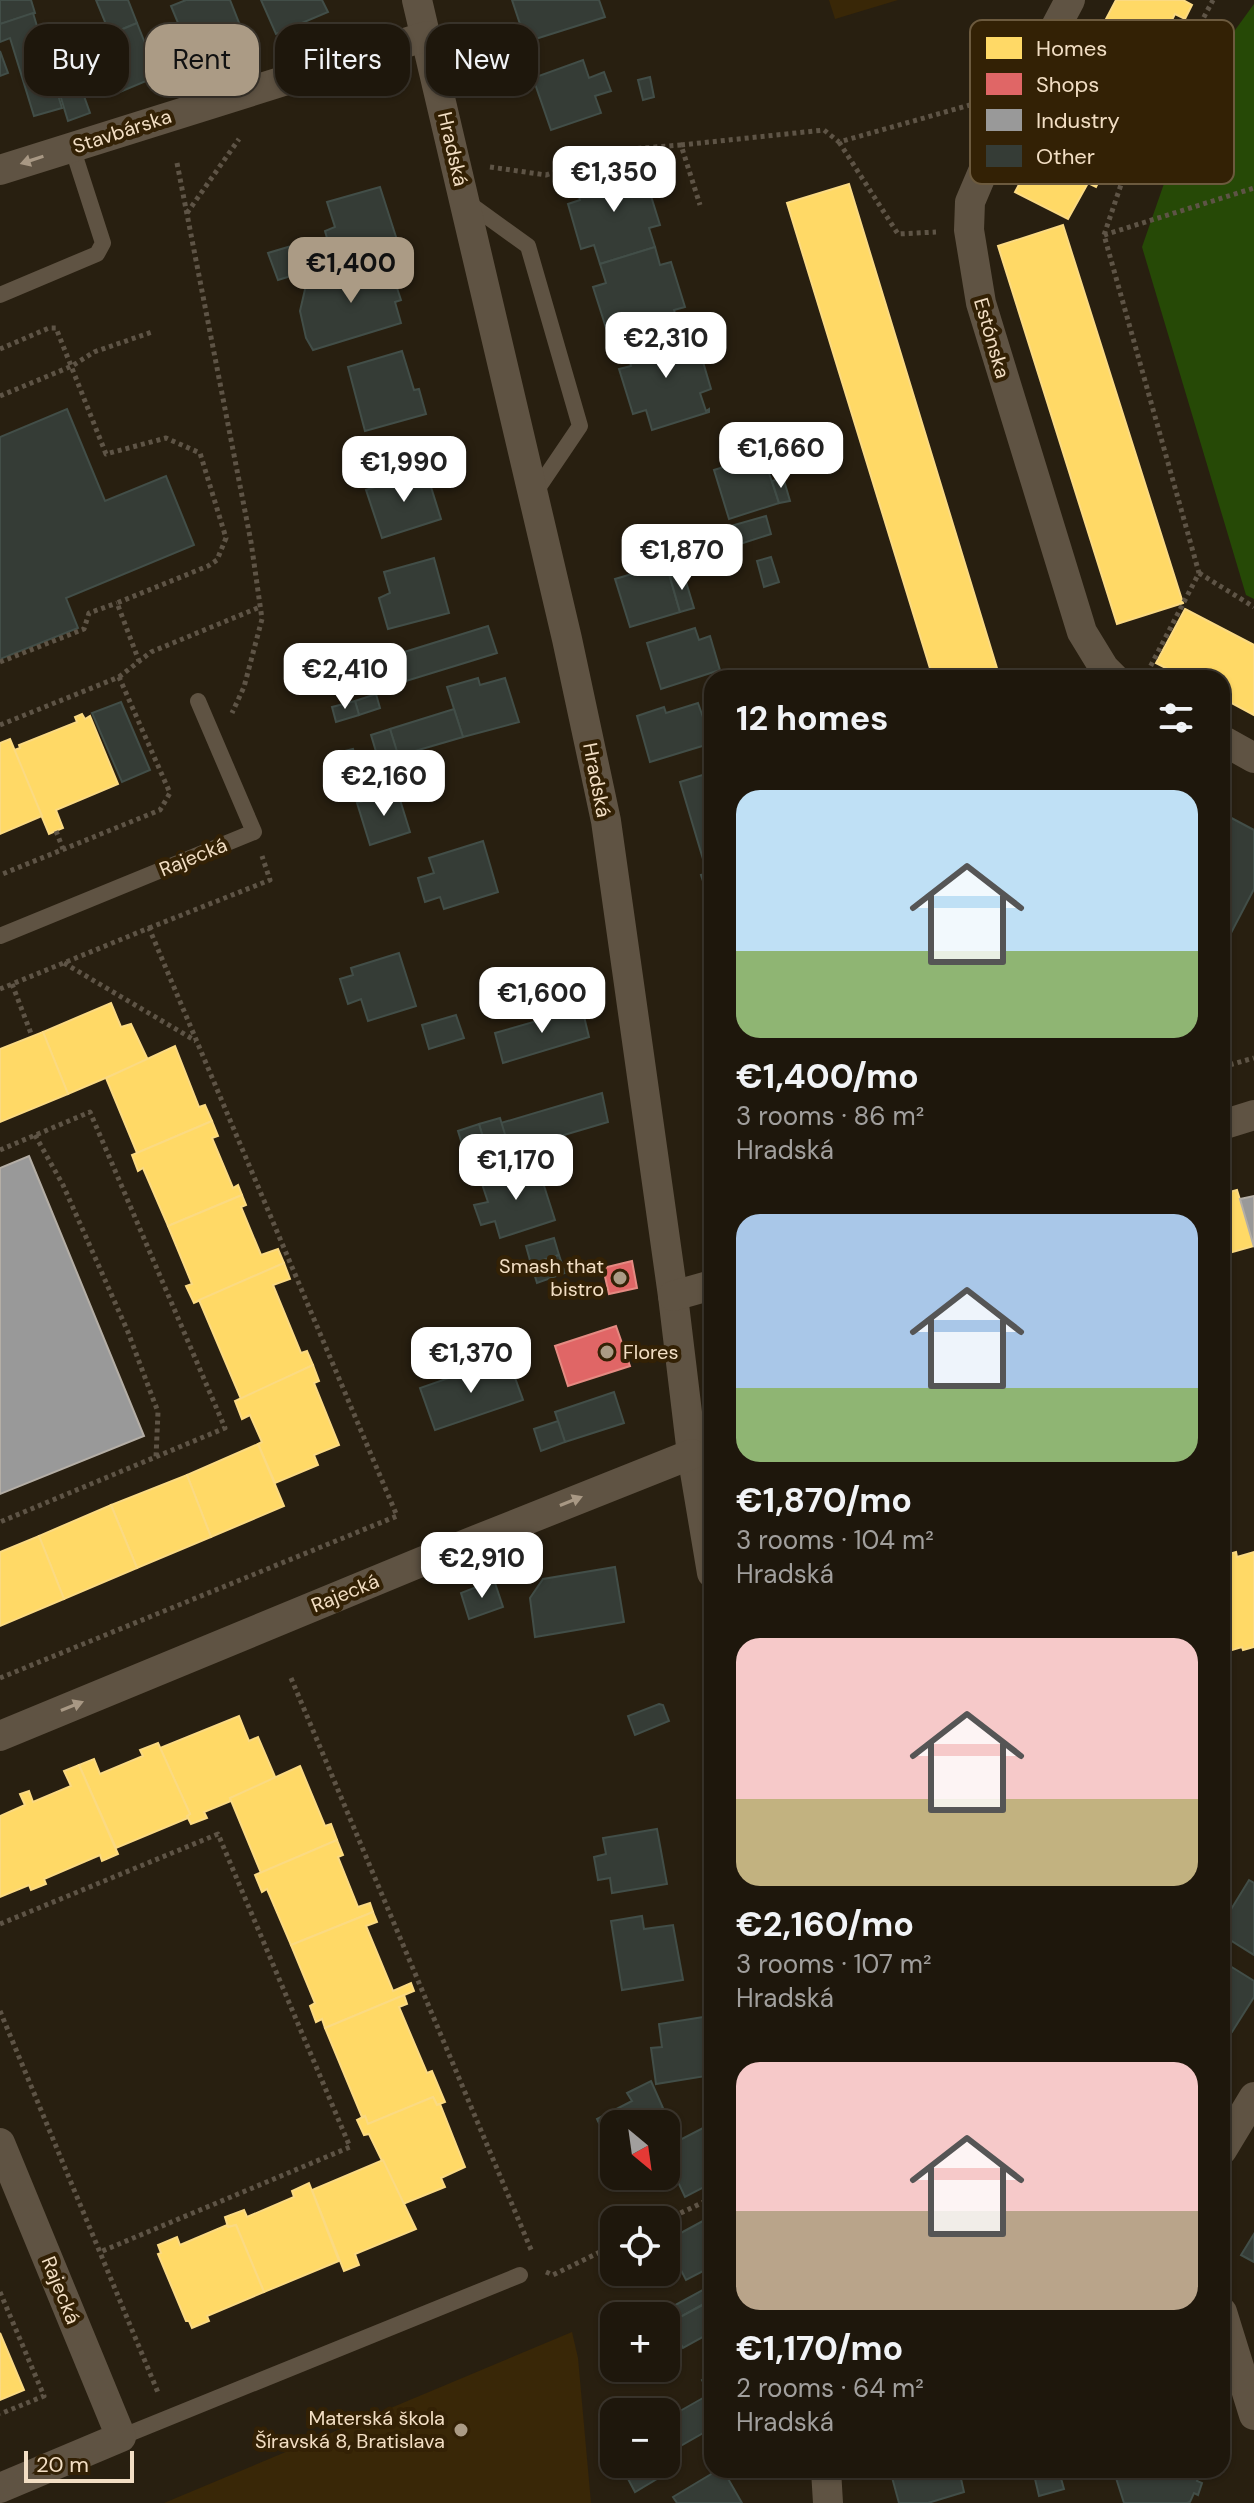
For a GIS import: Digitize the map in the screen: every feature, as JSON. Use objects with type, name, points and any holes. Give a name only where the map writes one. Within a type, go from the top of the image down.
[{"type":"street","name":"Hradská","points":[[417,0],[426,32]]},
{"type":"street","name":"Estónska","points":[[1059,20],[1070,0]]},
{"type":"street","name":"Stavbárska","points":[[0,170],[426,36]]},
{"type":"street","name":"Hradská","points":[[441,96],[606,821],[704,1525]]},
{"type":"street","name":"Estónska","points":[[978,184],[970,202],[969,230],[981,303],[1082,632],[1106,670]]},
{"type":"street","points":[[1230,744],[1254,758]]},
{"type":"street","points":[[1230,1122],[1254,1115]]},
{"type":"street","points":[[673,1296],[704,1287]]},
{"type":"street","name":"Rajecká","points":[[0,1736],[692,1454]]},
{"type":"street","points":[[1230,2137],[1254,2097]]},
{"type":"street","name":"Rajecká","points":[[0,2143],[121,2437]]},
{"type":"street","points":[[1230,2338],[1254,2415]]},
{"type":"street","points":[[0,2488],[121,2437]]},
{"type":"street","points":[[826,2478],[828,2503]]},
{"type":"lane","points":[[0,295],[97,254],[103,243],[72,147]]},
{"type":"lane","points":[[465,201],[528,246],[580,426],[533,495]]},
{"type":"lane","name":"Rajecká","points":[[0,936],[254,832],[198,701]]},
{"type":"lane","points":[[121,2437],[520,2275]]},
{"type":"path","points":[[1202,20],[1213,0]]},
{"type":"path","points":[[839,142],[970,105]]},
{"type":"path","points":[[481,166],[546,175],[630,149],[824,130],[839,142],[898,234],[969,230]]},
{"type":"path","points":[[187,214],[239,139]]},
{"type":"path","points":[[681,145],[700,205]]},
{"type":"path","points":[[177,163],[251,542],[262,619],[244,687],[216,746]]},
{"type":"path","points":[[1121,184],[1104,235],[1199,573],[1254,607]]},
{"type":"path","points":[[1104,235],[1254,188]]},
{"type":"path","points":[[0,349],[49,328],[56,328],[106,454],[166,438],[200,453],[226,538],[217,560],[208,566],[89,613],[84,629],[0,662]]},
{"type":"path","points":[[0,396],[72,366],[94,352],[152,332]]},
{"type":"path","points":[[1149,670],[1199,573]]},
{"type":"path","points":[[117,603],[139,661]]},
{"type":"path","points":[[0,725],[119,677],[151,652],[260,607]]},
{"type":"path","points":[[0,875],[160,810],[170,793],[119,677]]},
{"type":"path","points":[[56,831],[63,849]]},
{"type":"path","points":[[0,989],[270,880],[254,832]]},
{"type":"path","points":[[0,1678],[397,1516],[149,928]]},
{"type":"path","points":[[64,963],[197,1041]]},
{"type":"path","points":[[12,984],[32,1036]]},
{"type":"path","points":[[1230,1065],[1254,1058]]},
{"type":"path","points":[[0,1150],[90,1112],[225,1428],[0,1522]]},
{"type":"path","points":[[35,1135],[63,1185],[128,1332],[158,1412],[156,1457]]},
{"type":"path","points":[[291,1678],[533,2256]]},
{"type":"path","points":[[0,1924],[218,1834],[350,2147],[100,2252]]},
{"type":"path","points":[[0,2011],[169,2418]]},
{"type":"path","points":[[680,2213],[704,2202]]},
{"type":"path","points":[[538,2268],[553,2275],[600,2252]]},
{"type":"path","points":[[0,2292],[44,2396],[0,2414]]},
{"type":"shaded area","points":[[829,0],[898,0],[835,19]]},
{"type":"shaded area","name":"Materská škola Šíravská 8, Bratislava","points":[[572,2332],[578,2358],[591,2503],[164,2503]]},
{"type":"green space","points":[[1254,4],[1254,599],[1246,595],[1142,247],[1164,184],[1234,184],[1234,32]]},
{"type":"building: Homes","points":[[1116,0],[1183,0],[1192,5],[1185,19],[1175,14],[1172,20],[1105,20]]},
{"type":"building: Homes","points":[[849,184],[998,670],[931,670],[787,203]]},
{"type":"building: Homes","points":[[1019,184],[1087,184],[1068,219],[1015,192]]},
{"type":"building: Homes","points":[[1063,225],[1183,603],[1117,624],[998,246]]},
{"type":"building: Homes","points":[[1185,609],[1254,645],[1254,715],[1230,702],[1230,670],[1170,670],[1156,663]]},
{"type":"building: Homes","points":[[82,714],[85,719],[90,716],[118,784],[56,810],[63,828],[49,834],[14,750],[20,748],[19,745],[77,722],[75,717]]},
{"type":"building: Homes","points":[[10,739],[42,816],[0,834],[0,743]]},
{"type":"building: Homes","points":[[111,1003],[121,1027],[131,1024],[148,1060],[68,1094],[43,1032]]},
{"type":"building: Homes","points":[[43,1032],[68,1094],[0,1122],[0,1049]]},
{"type":"building: Homes","points":[[175,1046],[199,1107],[205,1105],[212,1121],[137,1153],[106,1078]]},
{"type":"building: Homes","points":[[212,1121],[218,1136],[212,1138],[233,1188],[238,1185],[242,1195],[168,1226],[143,1168],[138,1171],[132,1155]]},
{"type":"building: Homes","points":[[1237,1190],[1254,1246],[1230,1253],[1230,1192]]},
{"type":"building: Homes","points":[[242,1195],[246,1205],[241,1207],[261,1255],[278,1249],[284,1263],[194,1303],[186,1286],[192,1284],[168,1226]]},
{"type":"building: Homes","points":[[284,1263],[290,1279],[273,1285],[301,1353],[307,1351],[313,1365],[241,1399],[199,1300]]},
{"type":"building: Homes","points":[[313,1365],[319,1381],[314,1383],[339,1445],[314,1455],[318,1465],[275,1483],[258,1444],[262,1442],[250,1415],[242,1419],[235,1401]]},
{"type":"building: Homes","points":[[258,1444],[284,1506],[211,1537],[187,1475]]},
{"type":"building: Homes","points":[[187,1475],[211,1537],[137,1568],[111,1505]]},
{"type":"building: Homes","points":[[111,1505],[137,1568],[64,1599],[39,1536]]},
{"type":"building: Homes","points":[[39,1536],[64,1599],[0,1626],[0,1552]]},
{"type":"building: Homes","points":[[1236,1552],[1237,1557],[1254,1552],[1254,1647],[1243,1650],[1242,1647],[1230,1651],[1230,1554]]},
{"type":"building: Homes","points":[[239,1716],[249,1741],[258,1737],[276,1779],[230,1798],[231,1801],[204,1812],[207,1818],[191,1824],[187,1816],[190,1814],[160,1748]]},
{"type":"building: Homes","points":[[158,1743],[190,1814],[188,1818],[116,1848],[79,1765],[94,1759],[100,1774],[143,1756],[140,1750]]},
{"type":"building: Homes","points":[[79,1765],[118,1854],[102,1861],[100,1855],[44,1879],[46,1884],[31,1890],[29,1885],[0,1897],[0,1816],[25,1805],[20,1794],[29,1791],[33,1802],[71,1786],[64,1771]]},
{"type":"building: Homes","points":[[300,1766],[325,1826],[331,1824],[337,1840],[261,1873],[230,1798]]},
{"type":"building: Homes","points":[[337,1840],[343,1855],[338,1857],[358,1907],[370,1903],[373,1912],[291,1945],[267,1889],[262,1892],[255,1875]]},
{"type":"building: Homes","points":[[373,1912],[377,1922],[366,1926],[393,1991],[411,1983],[414,1991],[325,2028],[322,2019],[316,2022],[310,2006],[315,2003],[291,1945]]},
{"type":"building: Homes","points":[[404,1995],[407,2004],[399,2007],[427,2073],[432,2071],[445,2102],[437,2105],[433,2097],[368,2124],[365,2116],[362,2117],[325,2028]]},
{"type":"building: Homes","points":[[433,2097],[437,2105],[440,2104],[465,2167],[441,2178],[445,2187],[403,2204],[369,2134],[364,2135],[357,2120],[365,2116],[368,2124]]},
{"type":"building: Homes","points":[[383,2160],[416,2229],[355,2254],[359,2265],[344,2271],[312,2190]]},
{"type":"building: Homes","points":[[309,2183],[339,2261],[264,2292],[236,2225],[228,2227],[225,2217],[244,2210],[247,2217],[294,2197],[292,2191]]},
{"type":"building: Homes","points":[[227,2225],[236,2225],[264,2292],[207,2316],[209,2321],[192,2328],[186,2321],[158,2254],[161,2253],[158,2245],[177,2237],[180,2245]]},
{"type":"building: Homes","points":[[0,2333],[24,2390],[0,2400]]},
{"type":"building: Shops","name":"Smash that bistro","points":[[632,1261],[637,1288],[609,1294],[603,1268]]},
{"type":"building: Shops","points":[[616,1326],[630,1366],[568,1386],[555,1346]]},
{"type":"building: Industry","points":[[29,1156],[144,1436],[0,1494],[0,1168]]},
{"type":"building: Industry","points":[[1254,1196],[1254,1247],[1240,1199]]},
{"type":"building: Other","points":[[0,0],[31,0],[35,13],[0,24]]},
{"type":"building: Other","points":[[96,0],[128,0],[137,23],[129,26],[106,24]]},
{"type":"building: Other","points":[[186,0],[230,0],[239,24],[178,24],[171,6]]},
{"type":"building: Other","points":[[261,0],[322,0],[328,12],[300,24],[275,24],[275,32]]},
{"type":"building: Other","points":[[512,0],[599,0],[605,17],[538,38],[538,24],[520,24]]},
{"type":"building: Other","points":[[33,13],[36,24],[24,24],[24,84],[10,38],[0,42],[0,24]]},
{"type":"building: Other","points":[[137,23],[145,43],[145,81],[129,88],[129,26]]},
{"type":"building: Other","points":[[0,51],[8,73],[0,76]]},
{"type":"building: Other","points":[[583,60],[589,78],[604,72],[611,91],[595,96],[601,113],[551,130],[538,92],[538,76]]},
{"type":"building: Other","points":[[650,77],[654,97],[643,100],[638,80]]},
{"type":"building: Other","points":[[28,96],[58,96],[62,108],[34,116]]},
{"type":"building: Other","points":[[60,96],[84,96],[90,113],[68,121]]},
{"type":"building: Other","points":[[631,163],[629,167],[635,183],[646,180],[660,225],[649,228],[655,247],[600,264],[594,245],[581,249],[568,204],[580,200],[574,180]]},
{"type":"building: Other","points":[[380,187],[397,240],[333,259],[325,231],[335,227],[327,202]]},
{"type":"building: Other","points":[[308,241],[317,268],[278,280],[268,253]]},
{"type":"building: Other","points":[[655,247],[660,265],[671,262],[685,307],[674,310],[680,330],[626,347],[619,327],[607,331],[593,287],[606,283],[600,264]]},
{"type":"building: Other","points":[[385,260],[396,271],[403,286],[397,288],[401,300],[395,302],[401,323],[313,350],[306,338],[300,311],[306,285]]},
{"type":"building: Other","points":[[680,330],[686,349],[698,345],[711,389],[700,393],[709,412],[652,430],[646,410],[633,414],[619,369],[631,366],[626,347]]},
{"type":"building: Other","points":[[402,351],[414,390],[419,389],[426,414],[365,431],[348,367]]},
{"type":"building: Other","points":[[67,409],[105,501],[166,476],[194,545],[66,598],[78,628],[0,659],[0,437]]},
{"type":"building: Other","points":[[763,455],[779,503],[729,519],[714,470]]},
{"type":"building: Other","points":[[426,471],[441,519],[382,538],[366,490]]},
{"type":"building: Other","points":[[783,477],[790,501],[779,503],[772,481]]},
{"type":"building: Other","points":[[766,516],[771,534],[737,545],[731,526]]},
{"type":"building: Other","points":[[771,557],[779,582],[764,587],[757,561]]},
{"type":"building: Other","points":[[434,558],[449,613],[388,629],[379,598],[390,593],[384,572]]},
{"type":"building: Other","points":[[666,564],[680,612],[630,627],[615,579]]},
{"type":"building: Other","points":[[683,572],[694,608],[680,612],[670,577]]},
{"type":"building: Other","points":[[488,626],[497,653],[393,685],[385,658]]},
{"type":"building: Other","points":[[695,628],[699,640],[710,636],[720,670],[704,670],[704,675],[661,689],[647,643]]},
{"type":"building: Other","points":[[478,678],[480,685],[505,678],[519,722],[463,737],[447,687]]},
{"type":"building: Other","points":[[376,694],[380,708],[359,715],[355,701]]},
{"type":"building: Other","points":[[355,701],[359,715],[336,722],[332,707]]},
{"type":"building: Other","points":[[121,702],[150,770],[122,782],[92,713]]},
{"type":"building: Other","points":[[698,703],[704,720],[704,745],[650,762],[637,716],[664,707],[666,713]]},
{"type":"building: Other","points":[[454,709],[463,737],[398,756],[390,729]]},
{"type":"building: Other","points":[[390,729],[399,758],[380,765],[371,735]]},
{"type":"building: Other","points":[[353,749],[360,772],[337,779],[329,755]]},
{"type":"building: Other","points":[[704,774],[704,859],[703,859],[680,782]]},
{"type":"building: Other","points":[[397,790],[410,832],[370,845],[357,803]]},
{"type":"building: Other","points":[[1230,817],[1254,830],[1254,889],[1230,935]]},
{"type":"building: Other","points":[[483,841],[498,892],[444,909],[440,897],[425,902],[418,878],[434,873],[429,858]]},
{"type":"building: Other","points":[[399,953],[416,1006],[368,1021],[361,999],[348,1004],[340,979],[353,975],[351,968]]},
{"type":"building: Other","points":[[582,1008],[589,1037],[503,1063],[495,1033]]},
{"type":"building: Other","points":[[456,1015],[464,1038],[429,1049],[422,1025]]},
{"type":"building: Other","points":[[602,1093],[608,1122],[510,1151],[501,1123]]},
{"type":"building: Other","points":[[500,1118],[510,1151],[489,1158],[479,1124]]},
{"type":"building: Other","points":[[479,1124],[489,1158],[468,1164],[458,1131]]},
{"type":"building: Other","points":[[537,1164],[555,1220],[500,1238],[495,1221],[481,1225],[474,1205],[488,1202],[481,1181]]},
{"type":"building: Other","points":[[554,1238],[559,1255],[531,1264],[526,1246]]},
{"type":"building: Other","points":[[559,1255],[565,1273],[537,1283],[531,1264]]},
{"type":"building: Other","points":[[509,1361],[523,1400],[435,1430],[420,1388],[480,1367],[482,1372]]},
{"type":"building: Other","points":[[614,1392],[624,1423],[565,1442],[555,1412]]},
{"type":"building: Other","points":[[558,1421],[565,1442],[541,1451],[534,1429]]},
{"type":"building: Other","points":[[615,1567],[624,1622],[535,1637],[530,1598],[543,1579]]},
{"type":"building: Other","points":[[494,1580],[503,1607],[469,1619],[461,1593]]},
{"type":"building: Other","points":[[663,1705],[669,1721],[635,1735],[628,1716]]},
{"type":"building: Other","points":[[657,1829],[667,1884],[612,1893],[610,1878],[598,1880],[594,1857],[606,1854],[603,1838]]},
{"type":"building: Other","points":[[1249,1880],[1254,1883],[1254,1955],[1230,1940],[1230,1911]]},
{"type":"building: Other","points":[[642,1916],[644,1929],[673,1925],[683,1980],[622,1990],[611,1921]]},
{"type":"building: Other","points":[[1230,1966],[1254,1981],[1254,1997],[1232,2032]]},
{"type":"building: Other","points":[[704,2017],[704,2076],[656,2084],[651,2048],[662,2047],[659,2024]]},
{"type":"building: Other","points":[[651,2081],[663,2108],[614,2110],[632,2101],[627,2093]]},
{"type":"building: Other","points":[[704,2128],[704,2187],[685,2197],[680,2186],[680,2140]]},
{"type":"building: Other","points":[[704,2220],[704,2271],[686,2280],[680,2268],[680,2233]]},
{"type":"building: Other","points":[[1254,2234],[1254,2262],[1241,2255]]},
{"type":"building: Other","points":[[704,2289],[704,2304],[680,2317],[680,2302]]},
{"type":"building: Other","points":[[704,2304],[704,2336],[683,2348],[680,2343],[680,2317]]},
{"type":"building: Other","points":[[704,2397],[704,2433],[680,2446],[680,2411]]},
{"type":"building: Other","points":[[628,2478],[659,2478],[635,2492]]},
{"type":"building: Other","points":[[705,2478],[728,2478],[742,2503],[677,2503],[673,2497]]},
{"type":"building: Other","points":[[892,2478],[961,2478],[964,2492],[928,2503],[899,2503]]},
{"type":"building: Other","points":[[1061,2478],[1064,2489],[1039,2496],[1035,2479]]},
{"type":"building: Other","points":[[1116,2478],[1198,2478],[1197,2481],[1202,2483],[1198,2495],[1194,2493],[1187,2503],[1124,2503]]},
{"type":"place","name":"Smash that bistro","points":[[620,1278]]},
{"type":"place","name":"Flores","points":[[607,1352]]},
{"type":"place","name":"Materská škola Šíravská 8, Bratislava","points":[[461,2430]]}]
